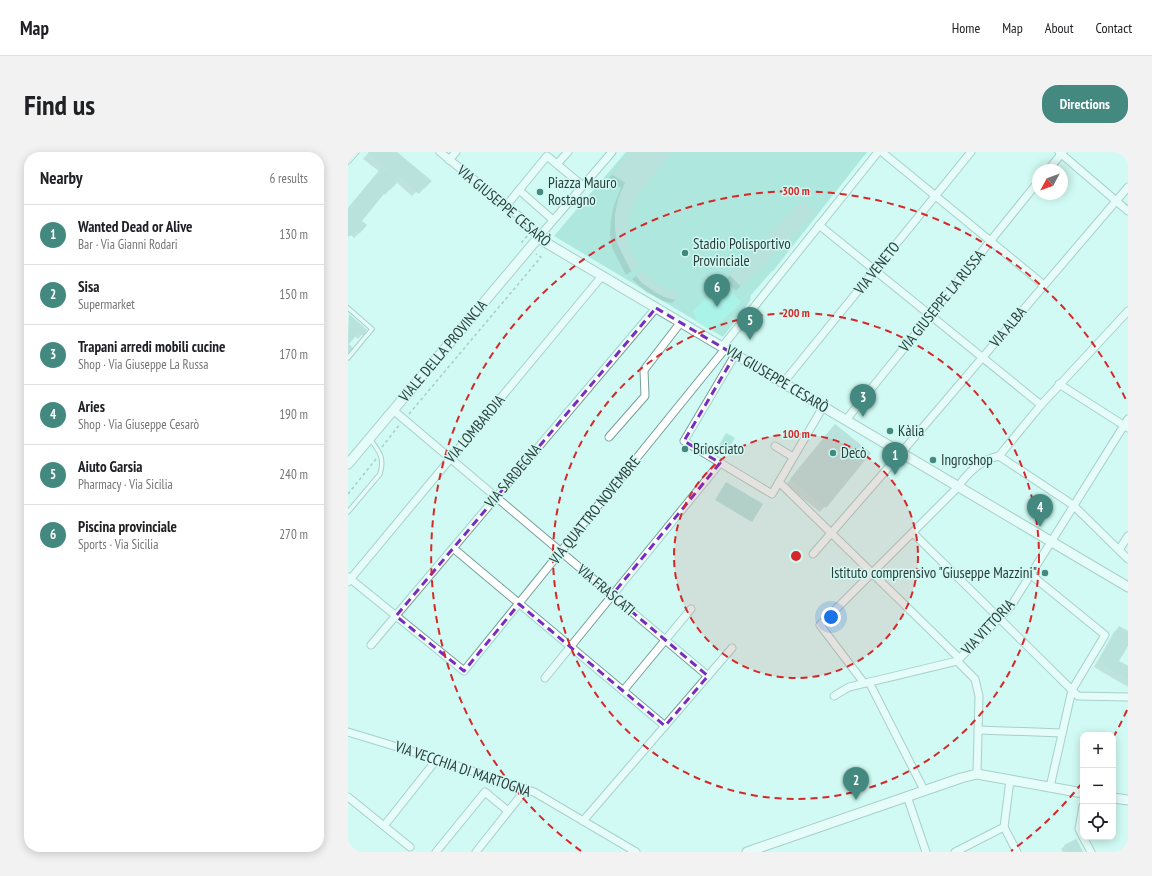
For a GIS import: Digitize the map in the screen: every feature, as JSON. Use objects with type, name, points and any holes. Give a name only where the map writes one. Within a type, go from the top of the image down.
[{"type":"street","name":"VIA GIUSEPPE CESARÒ","points":[[440,152],[530,225],[538,238],[1128,587]]},
{"type":"street","points":[[449,160],[456,152]]},
{"type":"street","points":[[538,238],[612,152]]},
{"type":"street","name":"VIA QUATTRO NOVEMBRE","points":[[396,616],[464,671],[724,348],[878,152]]},
{"type":"street","points":[[882,152],[1044,286]]},
{"type":"street","name":"VIA VENETO","points":[[783,383],[971,152]]},
{"type":"street","points":[[1053,164],[1061,153],[1128,211]]},
{"type":"street","points":[[557,164],[566,154]]},
{"type":"street","points":[[506,206],[547,156],[583,186]]},
{"type":"street","name":"VIA ALBA","points":[[814,554],[1128,187]]},
{"type":"street","points":[[519,190],[553,220]]},
{"type":"street","name":"VIA GIUSEPPE LA RUSSA","points":[[846,420],[1032,190]]},
{"type":"street","points":[[819,226],[1041,405]]},
{"type":"street","name":"VIALE DELLA PROVINCIA","points":[[348,464],[538,238]]},
{"type":"street","name":"VIA LOMBARDIA","points":[[349,579],[602,276]]},
{"type":"street","name":"VIA SARDEGNA","points":[[371,645],[656,308]]},
{"type":"street","points":[[924,790],[866,682],[820,625],[958,487],[966,475],[988,459],[999,456],[1059,384],[1128,311]]},
{"type":"street","points":[[609,437],[645,396],[644,370],[681,322]]},
{"type":"street","points":[[735,355],[684,441],[697,449],[718,466],[772,494],[781,484],[793,457],[823,407]]},
{"type":"street","points":[[1059,384],[1124,425]]},
{"type":"street","name":"VIA FRASCATI","points":[[393,410],[708,676]]},
{"type":"street","name":"VIA VITTORIA","points":[[834,696],[849,687],[958,659],[1011,606],[1050,541],[1124,425]]},
{"type":"street","points":[[775,446],[793,457]]},
{"type":"street","points":[[999,456],[1073,505],[1128,559]]},
{"type":"street","points":[[545,678],[718,466]]},
{"type":"street","points":[[781,484],[958,659],[975,680],[979,696],[977,774]]},
{"type":"street","points":[[913,533],[1078,696],[1128,697]]},
{"type":"street","points":[[1119,550],[1128,536]]},
{"type":"street","points":[[453,548],[665,726]]},
{"type":"street","points":[[1030,574],[1105,635],[1072,690],[1050,787]]},
{"type":"street","points":[[349,579],[396,616]]},
{"type":"street","points":[[623,691],[691,609]]},
{"type":"street","points":[[583,822],[732,648]]},
{"type":"street","points":[[978,730],[1062,733]]},
{"type":"street","name":"VIA VECCHIA DI MARTOGNA","points":[[348,732],[437,759],[534,792],[636,852]]},
{"type":"street","points":[[384,826],[437,759]]},
{"type":"street","points":[[751,851],[924,790],[977,774],[1080,792]]},
{"type":"street","points":[[1010,780],[1004,827],[1017,852]]},
{"type":"street","points":[[476,852],[526,789]]},
{"type":"street","points":[[436,852],[485,792],[508,812]]},
{"type":"street","points":[[907,796],[926,852]]},
{"type":"street","points":[[348,797],[410,847]]},
{"type":"street","points":[[1116,798],[1128,800]]},
{"type":"street","points":[[955,852],[1004,827]]},
{"type":"street","points":[[1085,840],[1091,852]]},
{"type":"lane","points":[[348,162],[357,152]]},
{"type":"lane","points":[[348,308],[372,329],[348,358]]},
{"type":"lane","points":[[348,512],[380,474],[382,468],[383,462],[379,452],[370,438]]},
{"type":"highlighted area","points":[[656,308],[735,355],[684,441],[720,463],[612,595],[708,676],[665,726],[519,604],[464,671],[396,616]]},
{"type":"green space","name":"Stadio Polisportivo Provinciale","points":[[626,152],[867,152],[773,271],[751,295],[750,301],[723,337],[554,236]]},
{"type":"green space","points":[[726,433],[735,438],[726,452],[718,447]]},
{"type":"green space","points":[[726,482],[763,504],[752,522],[715,500]]},
{"type":"water","points":[[722,282],[741,302],[712,331],[697,322],[693,311]]},
{"type":"building","points":[[397,152],[432,181],[424,189],[422,187],[418,192],[398,175],[393,180],[397,183],[390,190],[388,189],[362,221],[367,225],[360,233],[356,230],[350,236],[348,234],[348,208],[382,167],[388,173],[389,171],[368,153]]},
{"type":"building","points":[[629,152],[673,152],[644,186],[635,200],[627,220],[627,237],[631,253],[638,267],[631,271],[617,243],[615,229],[615,214],[618,199],[625,183],[612,174]]},
{"type":"building","points":[[803,200],[815,212],[741,287],[729,274]]},
{"type":"building","points":[[642,270],[663,287],[679,293],[676,300],[658,294],[642,283],[635,275]]},
{"type":"building","points":[[349,314],[367,330],[363,336],[359,332],[349,344],[353,348],[348,354]]},
{"type":"building","points":[[835,424],[871,453],[826,508],[790,479]]},
{"type":"building","points":[[1119,626],[1128,631],[1128,646],[1119,661],[1128,666],[1128,679],[1099,662]]},
{"type":"building","points":[[1076,839],[1083,852],[1068,852],[1064,845]]},
{"type":"place","name":"Piazza Mauro Rostagno","points":[[540,192]]},
{"type":"place","name":"Stadio Polisportivo Provinciale","points":[[685,253]]},
{"type":"place","name":"Piscina provinciale","points":[[717,307]]},
{"type":"place","name":"Aiuto Garsia","points":[[750,340]]},
{"type":"place","name":"Trapani arredi mobili cucine","points":[[863,417]]},
{"type":"place","name":"Kàlia","points":[[890,431]]},
{"type":"place","name":"Briosciato","points":[[685,449]]},
{"type":"place","name":"Decò","points":[[833,453]]},
{"type":"place","name":"Ingroshop","points":[[933,460]]},
{"type":"place","name":"Wanted Dead or Alive","points":[[895,475]]},
{"type":"place","name":"Aries","points":[[1040,527]]},
{"type":"place","name":"Istituto comprensivo \"Giuseppe Mazzini\"","points":[[1045,573]]},
{"type":"place","name":"Sisa","points":[[856,800]]}]
